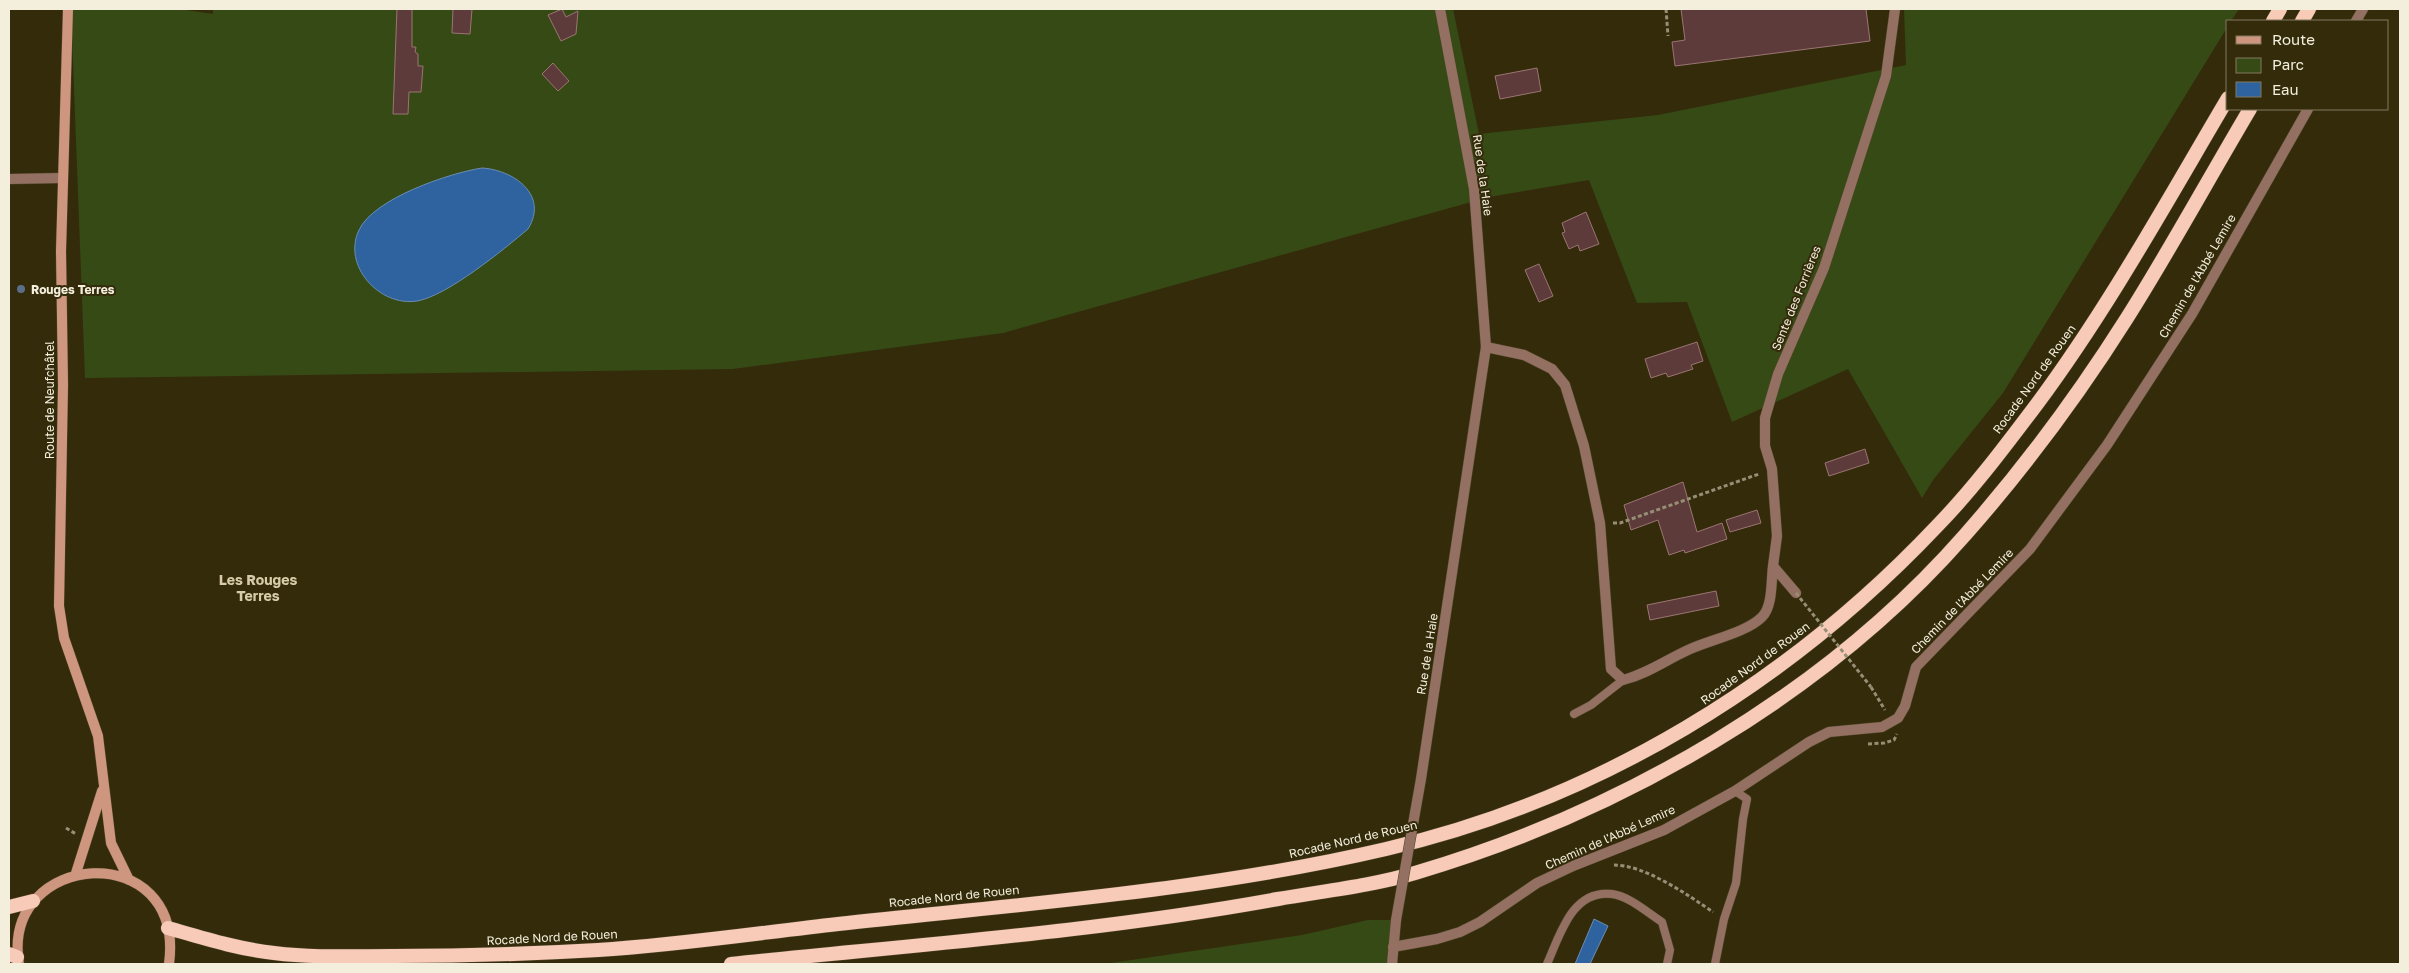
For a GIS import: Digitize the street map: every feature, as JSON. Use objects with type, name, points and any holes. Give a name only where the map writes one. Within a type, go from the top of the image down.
[{"type":"highway","points":[[2274,20],[2280,9]]},
{"type":"highway","points":[[2303,20],[2309,9]]},
{"type":"highway","name":"Rocade Nord de Rouen","points":[[168,928],[239,947],[277,954],[473,956],[604,950],[1181,887],[1312,866],[1393,848],[1521,809],[1612,769],[1730,702],[1839,620],[1896,568],[1942,521],[2038,402],[2106,304],[2226,101]]},
{"type":"highway","points":[[731,964],[1181,917],[1411,874],[1506,843],[1624,792],[1685,758],[1744,723],[1855,640],[1904,596],[1962,538],[2060,417],[2122,326],[2249,110]]},
{"type":"highway","points":[[9,907],[33,901]]},
{"type":"main road","name":"Route de Neufchâtel","points":[[68,9],[62,178],[63,388],[59,606],[71,660],[98,736],[111,843],[130,880]]},
{"type":"main road","name":"Route de Neufchâtel","points":[[76,873],[104,785]]},
{"type":"main road","points":[[15,958],[20,926],[33,901],[47,887],[76,873],[104,872],[130,880],[147,892],[156,903],[168,928],[171,948],[169,964]]},
{"type":"street","name":"Rue de la Haie","points":[[1392,964],[1396,920],[1420,779],[1486,347],[1474,190],[1440,9]]},
{"type":"street","name":"Sente des Forrières","points":[[1773,566],[1777,536],[1772,469],[1765,446],[1765,418],[1778,374],[1824,268],[1883,85],[1895,9]]},
{"type":"street","points":[[2357,20],[2363,9]]},
{"type":"street","name":"Chemin de l'Abbé Lemire","points":[[1393,947],[1437,940],[1460,932],[1480,922],[1537,883],[1573,866],[1664,830],[1735,791],[1810,742],[1829,732],[1882,727],[1898,718],[1905,706],[1916,667],[2030,549],[2107,445],[2192,314],[2307,110]]},
{"type":"street","points":[[9,179],[62,178]]},
{"type":"street","points":[[1486,347],[1524,355],[1552,368],[1565,385],[1584,446],[1600,523],[1611,669],[1623,680],[1640,676],[1689,649],[1758,620],[1768,606],[1773,566]]},
{"type":"street","points":[[1773,566],[1796,593]]},
{"type":"lane","points":[[1574,714],[1591,705],[1623,680]]},
{"type":"lane","points":[[1715,964],[1724,919],[1736,883],[1747,798],[1735,791]]},
{"type":"lane","points":[[1547,964],[1570,913],[1587,897],[1612,894],[1631,902],[1662,922],[1670,950],[1667,964]]},
{"type":"path","points":[[1666,9],[1668,36]]},
{"type":"path","points":[[1600,523],[1620,523],[1772,469]]},
{"type":"path","points":[[1796,593],[1871,687],[1892,722],[1896,731],[1894,740],[1884,743],[1866,744]]},
{"type":"path","points":[[1608,866],[1625,865],[1678,888],[1724,919]]},
{"type":"green space","points":[[71,9],[179,9],[213,14],[213,9],[1453,9],[1479,134],[1658,115],[1906,65],[1904,9],[2239,9],[2232,20],[2226,20],[2226,29],[2003,393],[1933,480],[1922,498],[1848,369],[1732,422],[1687,302],[1637,303],[1589,180],[1489,197],[1003,333],[733,369],[85,378]]},
{"type":"green space","points":[[1368,920],[1400,920],[1395,964],[1104,964],[1302,935]]},
{"type":"water","points":[[482,168],[506,174],[525,186],[531,195],[534,205],[533,217],[528,229],[459,282],[443,291],[417,301],[403,301],[390,297],[377,290],[367,281],[356,257],[355,243],[359,230],[367,218],[396,198],[414,189],[451,175]]},
{"type":"water","points":[[1594,919],[1608,926],[1590,964],[1575,964]]},
{"type":"building","points":[[397,9],[412,9],[412,47],[416,47],[415,52],[418,54],[418,66],[423,66],[421,92],[409,92],[408,114],[393,114]]},
{"type":"building","points":[[453,9],[472,9],[470,34],[452,33]]},
{"type":"building","points":[[562,9],[566,17],[578,11],[576,34],[561,41],[548,15]]},
{"type":"building","points":[[1681,9],[1866,9],[1870,41],[1675,66],[1672,42],[1685,40]]},
{"type":"building","points":[[553,63],[569,81],[558,91],[542,74]]},
{"type":"building","points":[[1537,68],[1541,91],[1500,99],[1495,76]]},
{"type":"building","points":[[1586,212],[1599,244],[1580,251],[1578,245],[1569,249],[1562,233],[1565,232],[1562,223]]},
{"type":"building","points":[[1539,264],[1553,296],[1539,302],[1525,270]]},
{"type":"building","points":[[1697,342],[1703,361],[1691,365],[1693,369],[1668,377],[1666,373],[1651,378],[1645,359]]},
{"type":"building","points":[[1865,449],[1869,463],[1829,476],[1825,463]]},
{"type":"building","points":[[1683,482],[1697,532],[1722,523],[1727,539],[1685,553],[1684,550],[1669,555],[1658,520],[1631,530],[1624,505]]},
{"type":"building","points":[[1757,510],[1761,523],[1730,532],[1726,520]]},
{"type":"building","points":[[1716,591],[1719,606],[1650,620],[1647,605]]},
{"type":"place","name":"Rouges Terres","points":[[21,289]]},
{"type":"district","name":"Les Rouges Terres","points":[[258,588]]}]
